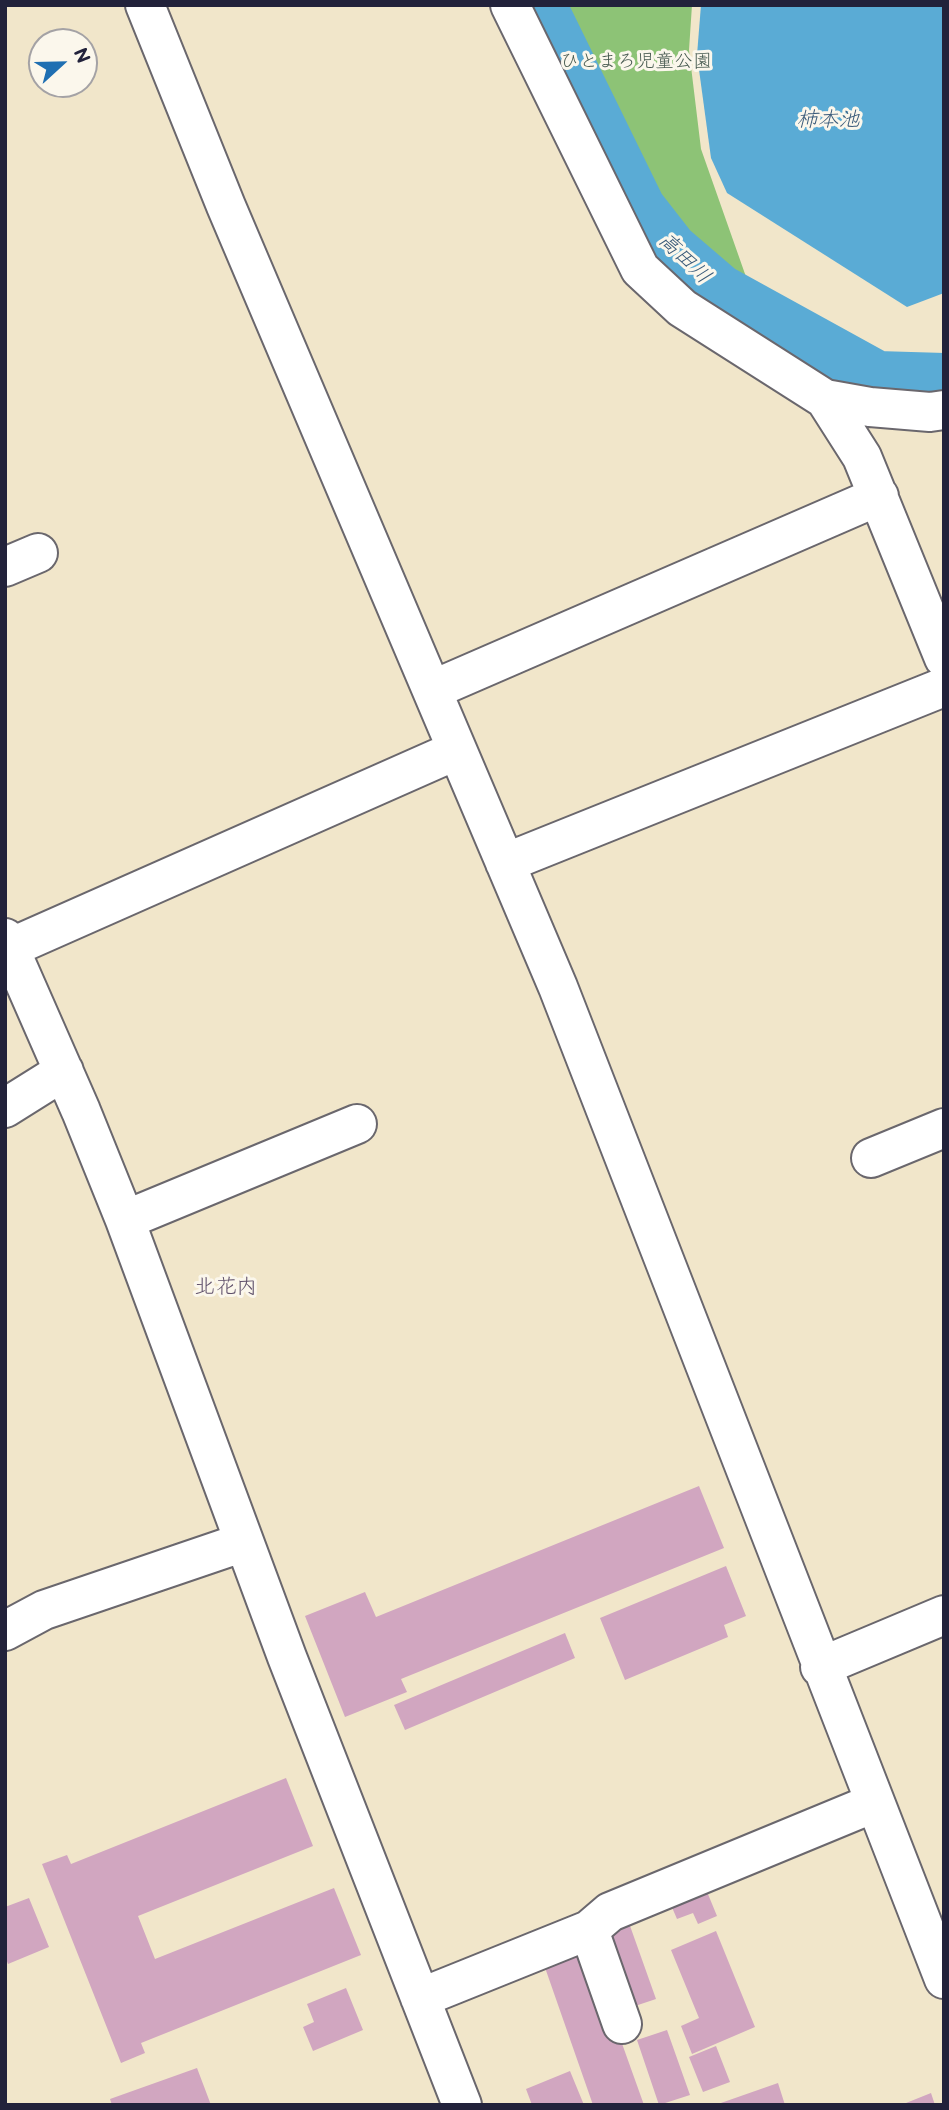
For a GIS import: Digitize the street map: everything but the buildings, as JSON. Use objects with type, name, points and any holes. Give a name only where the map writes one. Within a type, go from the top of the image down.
[{"type":"street","points":[[145,5],[608,1112],[820,1667],[944,1979]]},
{"type":"street","points":[[510,5],[640,269],[682,307],[825,399],[870,407],[930,412],[944,410]]},
{"type":"street","points":[[825,399],[862,457],[944,658]]},
{"type":"street","points":[[432,690],[879,496]]},
{"type":"street","points":[[505,863],[944,687]]},
{"type":"street","points":[[457,750],[7,945],[64,1072],[125,1220],[244,1542],[462,2105]]},
{"type":"street","points":[[5,1108],[64,1072]]},
{"type":"street","points":[[125,1220],[357,1124]]},
{"type":"street","points":[[871,1158],[944,1128]]},
{"type":"street","points":[[5,1631],[44,1610],[244,1542]]},
{"type":"street","points":[[820,1667],[944,1615]]},
{"type":"street","points":[[420,1998],[589,1930],[610,1912],[874,1803]]},
{"type":"street","points":[[589,1930],[622,2024]]},
{"type":"green space","name":"ひとまろ児童公園","points":[[546,5],[692,5],[689,50],[701,149],[751,291],[720,281],[682,250],[646,202]]},
{"type":"water","name":"柿本池","points":[[701,5],[944,5],[944,293],[907,307],[727,193],[711,158],[697,55]]},
{"type":"waterway","name":"高田川","points":[[538,5],[638,209],[670,250],[719,292],[877,379],[944,381]]},
{"type":"district","name":"北花内","points":[[226,1288]]}]
